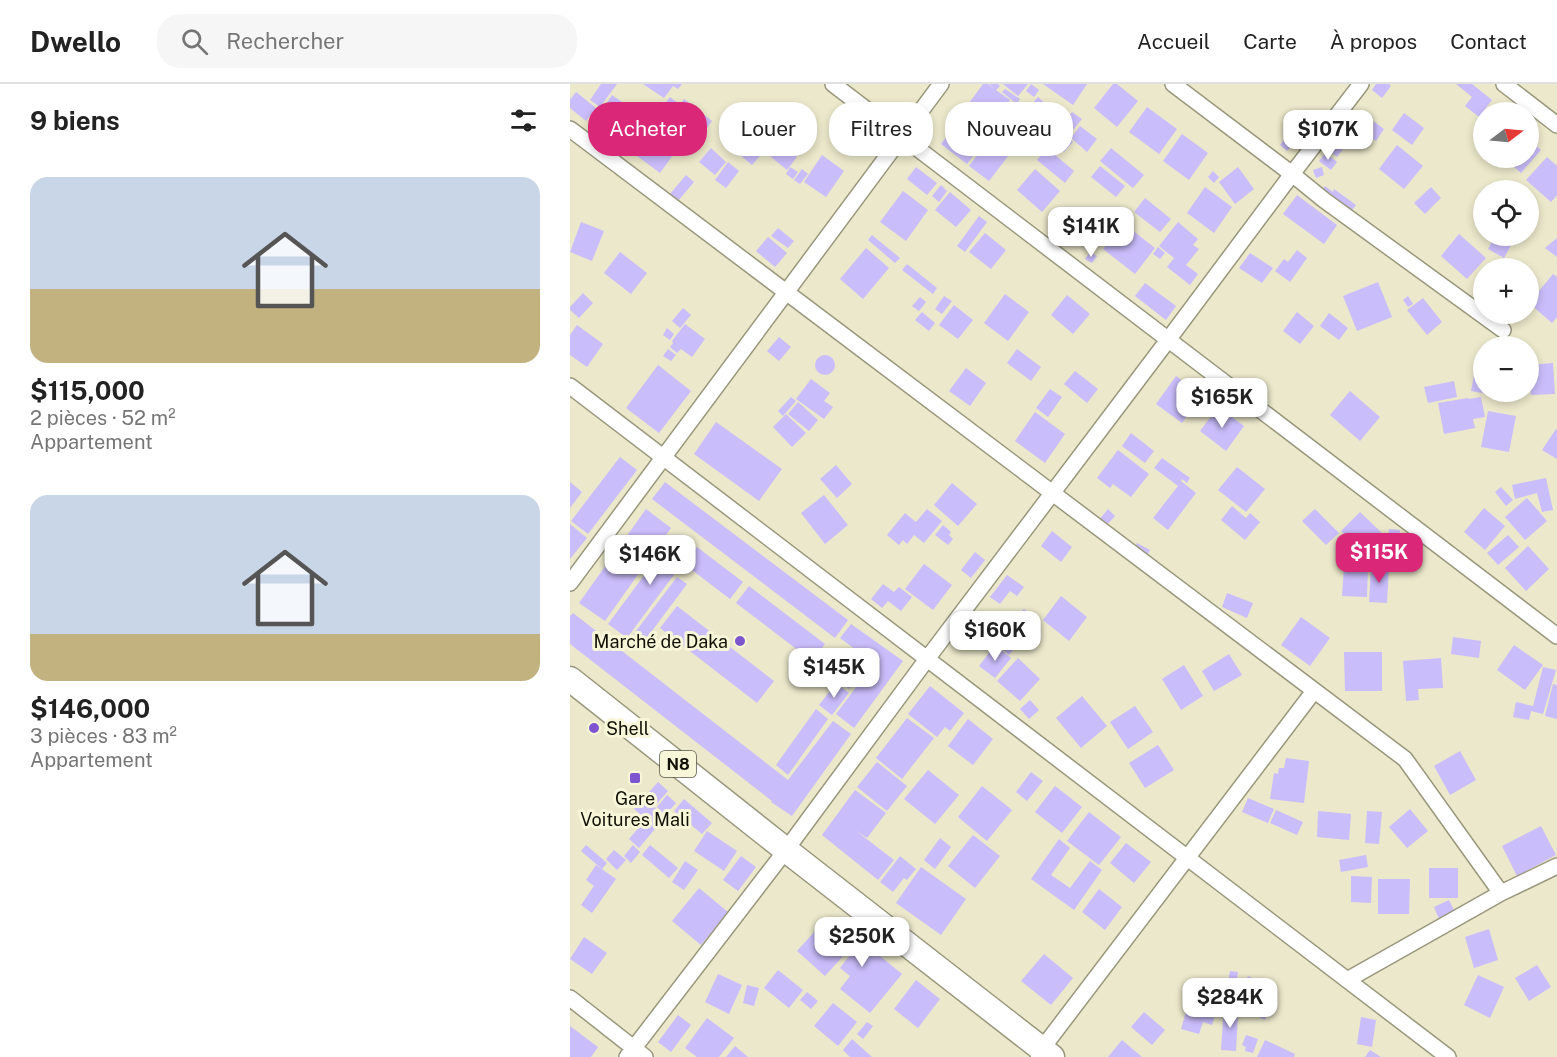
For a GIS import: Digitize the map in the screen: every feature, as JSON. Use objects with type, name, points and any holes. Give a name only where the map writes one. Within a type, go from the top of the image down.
[{"type":"main road","name":"N8","points":[[570,679],[1043,1054]]},
{"type":"street","points":[[833,84],[857,102]]},
{"type":"street","points":[[927,102],[940,84]]},
{"type":"street","points":[[1173,84],[1324,200],[1503,330]]},
{"type":"street","points":[[570,998],[635,1054],[927,658],[1361,84]]},
{"type":"street","points":[[1504,84],[1557,125]]},
{"type":"street","points":[[570,129],[1405,759],[1501,892]]},
{"type":"street","points":[[570,583],[887,156]]},
{"type":"street","points":[[928,156],[1557,636]]},
{"type":"street","points":[[570,386],[1448,1057]]},
{"type":"street","points":[[1043,1054],[1187,857],[1314,691]]},
{"type":"street","points":[[1347,980],[1501,892],[1557,866]]},
{"type":"building","points":[[601,84],[617,84],[604,102],[590,100]]},
{"type":"building","points":[[643,84],[682,84],[678,89],[673,86],[664,98]]},
{"type":"building","points":[[983,84],[988,84],[1010,100],[1009,102],[970,102]]},
{"type":"building","points":[[989,84],[998,84],[1000,86],[996,90]]},
{"type":"building","points":[[1003,84],[1028,84],[1018,96]]},
{"type":"building","points":[[1031,84],[1039,90],[1034,97],[1026,91]]},
{"type":"building","points":[[1043,84],[1087,84],[1073,105],[1073,102],[1069,102]]},
{"type":"building","points":[[1113,84],[1117,84],[1138,101],[1117,127],[1094,108]]},
{"type":"building","points":[[1376,84],[1391,86],[1382,98],[1372,90]]},
{"type":"building","points":[[1456,84],[1472,84],[1492,100],[1490,102],[1473,102],[1473,112],[1465,106],[1472,97]]},
{"type":"building","points":[[1005,89],[1020,99],[1014,102],[1002,92]]},
{"type":"building","points":[[576,92],[588,102],[586,121],[570,108],[570,100]]},
{"type":"building","points":[[612,95],[622,102],[607,102]]},
{"type":"building","points":[[670,97],[676,102],[666,102]]},
{"type":"building","points":[[1038,97],[1043,102],[1034,102]]},
{"type":"building","points":[[1147,107],[1177,129],[1159,154],[1129,132]]},
{"type":"building","points":[[1073,113],[1082,119],[1073,130]]},
{"type":"building","points":[[1362,113],[1384,129],[1376,141],[1353,125]]},
{"type":"building","points":[[1404,113],[1424,128],[1412,145],[1392,130]]},
{"type":"building","points":[[707,117],[712,121],[707,128]]},
{"type":"building","points":[[1080,126],[1097,139],[1087,152],[1073,140],[1073,135]]},
{"type":"building","points":[[1182,134],[1208,153],[1189,180],[1163,161]]},
{"type":"building","points":[[1289,134],[1296,140],[1287,151],[1280,145]]},
{"type":"building","points":[[1338,138],[1346,145],[1337,157],[1328,150]]},
{"type":"building","points":[[1397,145],[1423,166],[1404,189],[1379,169]]},
{"type":"building","points":[[711,148],[726,162],[715,175],[699,162],[707,156]]},
{"type":"building","points":[[1111,148],[1144,175],[1133,188],[1100,161]]},
{"type":"building","points":[[1326,153],[1337,162],[1331,170],[1319,161]]},
{"type":"building","points":[[822,155],[844,171],[826,197],[804,182]]},
{"type":"building","points":[[637,156],[672,156],[660,173]]},
{"type":"building","points":[[741,156],[760,156],[752,165]]},
{"type":"building","points":[[770,156],[797,157],[787,170]]},
{"type":"building","points":[[957,156],[973,156],[967,164]]},
{"type":"building","points":[[976,156],[1008,156],[989,181],[969,166]]},
{"type":"building","points":[[1040,156],[1056,156],[1074,171],[1065,183],[1037,160]]},
{"type":"building","points":[[1547,157],[1557,166],[1557,195],[1551,202],[1539,191],[1539,180],[1526,180]]},
{"type":"building","points":[[728,162],[739,171],[726,188],[715,180]]},
{"type":"building","points":[[1100,166],[1125,186],[1116,197],[1091,177]]},
{"type":"building","points":[[790,167],[798,172],[793,179],[786,174]]},
{"type":"building","points":[[916,167],[937,183],[927,195],[907,179]]},
{"type":"building","points":[[1238,167],[1254,189],[1235,204],[1219,182]]},
{"type":"building","points":[[1322,167],[1324,175],[1316,178],[1313,170]]},
{"type":"building","points":[[1515,168],[1525,168],[1521,173]]},
{"type":"building","points":[[802,169],[808,174],[800,184],[794,180]]},
{"type":"building","points":[[1035,169],[1060,191],[1042,212],[1017,190]]},
{"type":"building","points":[[1213,171],[1219,177],[1214,183],[1208,177]]},
{"type":"building","points":[[686,175],[694,182],[678,201],[670,194]]},
{"type":"building","points":[[941,185],[947,191],[939,202],[932,196]]},
{"type":"building","points":[[1325,186],[1333,192],[1334,189],[1356,205],[1349,214],[1320,192]]},
{"type":"building","points":[[1205,187],[1232,207],[1214,233],[1187,213]]},
{"type":"building","points":[[1431,187],[1441,198],[1425,214],[1414,203]]},
{"type":"building","points":[[903,191],[928,210],[906,241],[880,222]]},
{"type":"building","points":[[950,192],[971,210],[956,227],[935,210]]},
{"type":"building","points":[[1297,195],[1337,225],[1324,244],[1283,214]]},
{"type":"building","points":[[1145,198],[1171,219],[1160,232],[1134,212]]},
{"type":"building","points":[[979,216],[987,222],[965,252],[957,246]]},
{"type":"building","points":[[581,222],[604,231],[592,261],[570,252]]},
{"type":"building","points":[[1178,222],[1198,239],[1193,245],[1199,249],[1186,265],[1198,274],[1190,285],[1167,267],[1174,258],[1159,246]]},
{"type":"building","points":[[1123,223],[1155,248],[1135,274],[1103,249]]},
{"type":"building","points":[[778,228],[794,241],[788,248],[771,236]]},
{"type":"building","points":[[985,233],[1006,250],[991,269],[969,252]]},
{"type":"building","points":[[1459,234],[1486,258],[1473,258],[1473,272],[1467,279],[1441,256]]},
{"type":"building","points":[[872,235],[900,258],[895,263],[868,240]]},
{"type":"building","points":[[768,237],[787,253],[775,267],[756,251]]},
{"type":"building","points":[[1557,238],[1557,257],[1545,248]]},
{"type":"building","points":[[1490,246],[1511,246],[1504,258],[1488,249]]},
{"type":"building","points":[[1158,247],[1165,253],[1160,259],[1153,254]]},
{"type":"building","points":[[866,248],[889,268],[863,299],[840,279]]},
{"type":"building","points":[[1297,250],[1307,258],[1290,282],[1275,271],[1284,259],[1288,262]]},
{"type":"building","points":[[620,252],[647,273],[631,294],[604,273]]},
{"type":"building","points":[[1090,252],[1097,256],[1092,263],[1085,259]]},
{"type":"building","points":[[1250,253],[1273,268],[1262,283],[1239,268]]},
{"type":"building","points":[[907,264],[937,288],[933,294],[902,270]]},
{"type":"building","points":[[1553,274],[1557,277],[1557,317],[1552,323],[1539,312],[1539,291]]},
{"type":"building","points":[[1378,282],[1392,317],[1357,331],[1343,296]]},
{"type":"building","points":[[1145,283],[1176,306],[1166,320],[1135,296]]},
{"type":"building","points":[[583,293],[593,303],[579,318],[570,310],[570,307]]},
{"type":"building","points":[[1005,294],[1029,312],[1008,341],[984,323]]},
{"type":"building","points":[[1067,295],[1090,314],[1073,334],[1051,315]]},
{"type":"building","points":[[944,296],[952,301],[942,314],[935,309]]},
{"type":"building","points":[[1408,296],[1413,304],[1408,307],[1403,300]]},
{"type":"building","points":[[920,297],[926,302],[919,311],[912,306]]},
{"type":"building","points":[[1423,298],[1442,322],[1427,335],[1407,310]]},
{"type":"building","points":[[954,305],[973,320],[958,339],[939,325]]},
{"type":"building","points":[[683,308],[691,315],[680,328],[672,321]]},
{"type":"building","points":[[922,312],[935,323],[929,331],[915,320]]},
{"type":"building","points":[[1297,312],[1314,326],[1300,344],[1283,331]]},
{"type":"building","points":[[1329,313],[1348,328],[1339,340],[1320,326]]},
{"type":"building","points":[[685,324],[705,339],[692,357],[681,349],[677,353],[670,347]]},
{"type":"building","points":[[577,325],[603,344],[587,367],[570,355],[570,335]]},
{"type":"building","points":[[667,328],[674,334],[670,340],[663,335]]},
{"type":"building","points":[[779,337],[791,347],[779,361],[767,351]]},
{"type":"building","points":[[668,349],[676,355],[671,361],[663,356]]},
{"type":"building","points":[[1017,349],[1041,367],[1031,381],[1007,363]]},
{"type":"building","points":[[825,355],[832,358],[835,365],[832,372],[825,375],[818,372],[815,365],[818,358]]},
{"type":"building","points":[[1553,363],[1555,394],[1539,395],[1539,364]]},
{"type":"building","points":[[658,365],[691,391],[659,433],[626,408]]},
{"type":"building","points":[[966,368],[986,383],[970,406],[949,391]]},
{"type":"building","points":[[1075,371],[1098,389],[1087,403],[1064,384]]},
{"type":"building","points":[[1176,376],[1202,395],[1182,423],[1156,404]]},
{"type":"building","points":[[811,379],[830,393],[824,401],[833,407],[824,419],[796,399]]},
{"type":"building","points":[[1454,381],[1457,397],[1428,403],[1424,387]]},
{"type":"building","points":[[1050,389],[1062,397],[1048,417],[1036,408]]},
{"type":"building","points":[[1350,391],[1380,417],[1360,441],[1330,415]]},
{"type":"building","points":[[791,397],[796,401],[783,416],[778,411]]},
{"type":"building","points":[[1473,398],[1473,402],[1482,402],[1485,417],[1473,419],[1475,428],[1444,434],[1438,403]]},
{"type":"building","points":[[798,402],[818,420],[809,431],[788,414]]},
{"type":"building","points":[[1218,407],[1244,426],[1226,451],[1200,431]]},
{"type":"building","points":[[1488,411],[1516,416],[1509,452],[1481,447]]},
{"type":"building","points":[[1035,412],[1065,434],[1045,463],[1015,441]]},
{"type":"building","points":[[786,414],[806,433],[792,447],[773,427]]},
{"type":"building","points":[[716,422],[782,469],[759,501],[694,454]]},
{"type":"building","points":[[1557,430],[1557,459],[1542,450]]},
{"type":"building","points":[[1131,433],[1154,451],[1145,463],[1122,446]]},
{"type":"building","points":[[1118,450],[1149,474],[1131,497],[1113,484],[1110,488],[1097,478]]},
{"type":"building","points":[[620,457],[637,470],[588,534],[571,521]]},
{"type":"building","points":[[1162,458],[1190,478],[1187,483],[1182,479],[1181,481],[1196,493],[1168,530],[1153,518],[1178,486],[1154,468]]},
{"type":"building","points":[[836,465],[852,484],[837,498],[820,479]]},
{"type":"building","points":[[1237,467],[1265,489],[1246,512],[1218,490]]},
{"type":"building","points":[[1546,478],[1553,510],[1542,512],[1537,493],[1515,499],[1512,485]]},
{"type":"building","points":[[570,482],[582,492],[570,508]]},
{"type":"building","points":[[665,482],[848,620],[835,638],[652,499]]},
{"type":"building","points":[[952,483],[977,504],[958,526],[934,505]]},
{"type":"building","points":[[1501,487],[1513,500],[1506,506],[1495,492]]},
{"type":"building","points":[[824,495],[848,525],[825,544],[801,513]]},
{"type":"building","points":[[1527,498],[1547,521],[1525,540],[1505,517]]},
{"type":"building","points":[[1232,506],[1246,518],[1250,513],[1260,522],[1245,540],[1221,520]]},
{"type":"building","points":[[1484,508],[1505,526],[1485,550],[1464,532]]},
{"type":"building","points":[[646,509],[671,528],[605,621],[579,603]]},
{"type":"building","points":[[927,509],[942,521],[924,543],[914,535],[907,544],[903,540],[899,545],[887,535],[905,513],[916,522]]},
{"type":"building","points":[[1108,509],[1115,516],[1106,526],[1099,520]]},
{"type":"building","points":[[1315,509],[1339,533],[1326,545],[1302,521]]},
{"type":"building","points":[[1360,512],[1383,534],[1364,554],[1341,531]]},
{"type":"building","points":[[570,524],[587,538],[570,559]]},
{"type":"building","points":[[943,525],[951,532],[949,535],[953,539],[948,545],[935,535]]},
{"type":"building","points":[[1389,529],[1400,530],[1396,564],[1372,562],[1373,549],[1382,550],[1382,544],[1388,544]]},
{"type":"building","points":[[1052,531],[1072,547],[1061,562],[1041,546]]},
{"type":"building","points":[[674,535],[693,549],[627,638],[608,624]]},
{"type":"building","points":[[1508,535],[1519,547],[1498,565],[1487,553]]},
{"type":"building","points":[[1137,543],[1150,550],[1147,556],[1134,549]]},
{"type":"building","points":[[1528,546],[1549,569],[1526,591],[1505,568]]},
{"type":"building","points":[[697,547],[743,582],[730,599],[684,564]]},
{"type":"building","points":[[975,552],[985,560],[971,578],[961,570]]},
{"type":"building","points":[[924,564],[952,585],[933,610],[905,589]]},
{"type":"building","points":[[1344,566],[1368,567],[1367,597],[1342,596]]},
{"type":"building","points":[[1371,566],[1389,567],[1387,603],[1369,602]]},
{"type":"building","points":[[1007,575],[1024,587],[1017,596],[1010,591],[1000,604],[990,597]]},
{"type":"building","points":[[677,577],[687,584],[643,643],[633,635]]},
{"type":"building","points":[[883,584],[894,592],[899,587],[912,597],[901,611],[888,601],[882,608],[871,599]]},
{"type":"building","points":[[749,586],[825,644],[812,661],[736,603]]},
{"type":"building","points":[[1227,593],[1253,603],[1247,618],[1222,607]]},
{"type":"building","points":[[1061,596],[1087,617],[1069,641],[1043,620]]},
{"type":"building","points":[[677,606],[774,681],[757,703],[660,628]]},
{"type":"building","points":[[1024,609],[1037,620],[1009,655],[985,634],[1001,614],[1012,623]]},
{"type":"building","points":[[573,613],[788,780],[833,721],[851,734],[792,816],[570,644],[570,616]]},
{"type":"building","points":[[1301,617],[1330,638],[1310,666],[1281,645]]},
{"type":"building","points":[[851,624],[903,661],[854,728],[836,714],[874,663],[840,638]]},
{"type":"building","points":[[1453,637],[1481,641],[1479,658],[1451,654]]},
{"type":"building","points":[[995,645],[1011,658],[995,678],[979,666]]},
{"type":"building","points":[[1514,645],[1543,665],[1525,690],[1497,670]]},
{"type":"building","points":[[834,648],[863,672],[849,689],[820,665]]},
{"type":"building","points":[[1344,652],[1382,652],[1382,691],[1345,691]]},
{"type":"building","points":[[1229,654],[1242,675],[1214,691],[1202,671]]},
{"type":"building","points":[[1018,658],[1040,679],[1020,701],[997,681]]},
{"type":"building","points":[[1441,658],[1443,688],[1418,689],[1419,700],[1406,701],[1403,661]]},
{"type":"building","points":[[1184,665],[1203,696],[1181,710],[1162,679]]},
{"type":"building","points":[[1543,667],[1556,670],[1543,714],[1531,711],[1529,720],[1513,717],[1516,702],[1533,706]]},
{"type":"building","points":[[836,683],[849,693],[832,715],[819,705]]},
{"type":"building","points":[[1553,684],[1557,685],[1557,719],[1545,716]]},
{"type":"building","points":[[930,686],[964,713],[950,731],[945,727],[937,737],[908,714]]},
{"type":"building","points":[[1082,696],[1107,726],[1081,748],[1056,718]]},
{"type":"building","points":[[1030,700],[1039,710],[1029,719],[1020,709]]},
{"type":"building","points":[[1135,706],[1153,732],[1128,749],[1110,722]]},
{"type":"building","points":[[816,709],[828,719],[788,775],[776,765]]},
{"type":"building","points":[[907,718],[934,738],[902,779],[876,758]]},
{"type":"building","points":[[968,719],[993,739],[973,765],[948,746]]},
{"type":"building","points":[[1158,745],[1174,770],[1145,788],[1129,763]]},
{"type":"building","points":[[1460,751],[1476,780],[1450,795],[1434,766]]},
{"type":"building","points":[[1286,758],[1309,761],[1304,803],[1270,799],[1274,773],[1278,774],[1279,768],[1284,768]]},
{"type":"building","points":[[877,762],[907,786],[887,811],[857,787]]},
{"type":"building","points":[[928,770],[959,795],[935,824],[904,799]]},
{"type":"building","points":[[1031,772],[1043,781],[1027,801],[1016,792]]},
{"type":"building","points":[[658,782],[668,791],[654,807],[665,817],[639,848],[629,839],[646,819],[634,809]]},
{"type":"building","points":[[982,786],[1012,810],[987,841],[958,817]]},
{"type":"building","points":[[1055,786],[1082,807],[1062,833],[1035,812]]},
{"type":"building","points":[[855,790],[886,813],[867,838],[855,830],[894,860],[878,880],[822,835]]},
{"type":"building","points":[[667,795],[676,803],[665,815],[657,807]]},
{"type":"building","points":[[1248,798],[1274,809],[1268,823],[1242,812]]},
{"type":"building","points":[[684,799],[712,823],[702,834],[674,811]]},
{"type":"building","points":[[1410,809],[1428,831],[1407,848],[1389,827]]},
{"type":"building","points":[[1276,810],[1303,822],[1297,835],[1270,823]]},
{"type":"building","points":[[1318,811],[1351,814],[1349,840],[1317,837]]},
{"type":"building","points":[[1367,811],[1382,812],[1379,844],[1365,843]]},
{"type":"building","points":[[1089,812],[1121,837],[1099,865],[1067,841]]},
{"type":"building","points":[[1541,826],[1556,855],[1517,876],[1502,846]]},
{"type":"building","points":[[707,831],[737,851],[724,871],[694,851]]},
{"type":"building","points":[[973,835],[1000,856],[975,888],[948,866]]},
{"type":"building","points":[[940,838],[951,847],[935,869],[924,860]]},
{"type":"building","points":[[1059,839],[1070,848],[1051,875],[1070,888],[1090,861],[1102,870],[1074,910],[1031,879]]},
{"type":"building","points":[[1126,843],[1151,862],[1134,883],[1110,863]]},
{"type":"building","points":[[586,845],[607,863],[602,869],[581,851]]},
{"type":"building","points":[[633,845],[640,852],[631,863],[624,856]]},
{"type":"building","points":[[650,845],[678,868],[669,878],[642,855]]},
{"type":"building","points":[[614,850],[626,860],[617,870],[606,859]]},
{"type":"building","points":[[1366,855],[1368,867],[1341,872],[1339,860]]},
{"type":"building","points":[[741,856],[756,867],[738,891],[723,880]]},
{"type":"building","points":[[900,856],[916,869],[907,880],[904,878],[893,892],[880,882]]},
{"type":"building","points":[[685,861],[698,870],[684,890],[672,882]]},
{"type":"building","points":[[596,865],[616,879],[592,913],[581,905],[594,886],[586,880]]},
{"type":"building","points":[[921,867],[966,899],[941,935],[896,903]]},
{"type":"building","points":[[1429,868],[1458,868],[1458,898],[1429,898]]},
{"type":"building","points":[[1351,876],[1372,877],[1371,903],[1351,902]]},
{"type":"building","points":[[1378,879],[1410,879],[1409,914],[1378,914]]},
{"type":"building","points":[[699,888],[728,912],[701,945],[672,921]]},
{"type":"building","points":[[1099,889],[1122,907],[1105,930],[1082,912]]},
{"type":"building","points":[[1449,900],[1455,912],[1439,919],[1434,907]]},
{"type":"building","points":[[834,918],[840,923],[843,920],[850,926],[847,929],[902,974],[870,1013],[840,989],[850,976],[840,968],[850,955],[823,932]]},
{"type":"building","points":[[1489,929],[1498,960],[1474,968],[1465,937]]},
{"type":"building","points":[[816,930],[844,955],[825,976],[797,951]]},
{"type":"building","points":[[584,937],[607,953],[592,974],[570,959]]},
{"type":"building","points":[[1044,954],[1073,978],[1051,1005],[1021,981]]},
{"type":"building","points":[[1537,965],[1551,987],[1529,1001],[1515,978]]},
{"type":"building","points":[[778,970],[803,990],[789,1008],[764,988]]},
{"type":"building","points":[[1230,971],[1238,972],[1236,983],[1228,981]]},
{"type":"building","points":[[718,974],[742,985],[729,1014],[705,1002]]},
{"type":"building","points":[[1478,975],[1504,987],[1490,1018],[1464,1005]]},
{"type":"building","points":[[1248,976],[1277,989],[1265,1020],[1235,1007]]},
{"type":"building","points":[[916,980],[940,999],[918,1028],[894,1009]]},
{"type":"building","points":[[1195,980],[1214,986],[1211,997],[1220,999],[1212,1025],[1203,1022],[1199,1034],[1181,1029]]},
{"type":"building","points":[[747,985],[759,988],[754,1006],[743,1003]]},
{"type":"building","points":[[807,992],[818,1001],[811,1009],[800,1000]]},
{"type":"building","points":[[833,1003],[857,1022],[838,1046],[814,1026]]},
{"type":"building","points":[[1224,1005],[1235,1005],[1234,1015],[1238,1015],[1236,1051],[1221,1050]]},
{"type":"building","points":[[1144,1012],[1165,1030],[1152,1045],[1131,1027]]},
{"type":"building","points":[[678,1015],[691,1025],[671,1052],[658,1042]]},
{"type":"building","points":[[1361,1017],[1376,1020],[1372,1047],[1357,1044]]},
{"type":"building","points":[[707,1018],[734,1038],[719,1057],[697,1057],[685,1048]]},
{"type":"building","points":[[867,1022],[873,1026],[863,1039],[857,1034]]},
{"type":"building","points":[[570,1026],[598,1047],[591,1057],[570,1057]]},
{"type":"building","points":[[1246,1035],[1258,1039],[1253,1053],[1245,1051],[1246,1047],[1242,1045]]},
{"type":"building","points":[[852,1039],[872,1057],[850,1057],[843,1050]]},
{"type":"building","points":[[1122,1040],[1142,1057],[1108,1057]]},
{"type":"building","points":[[1265,1040],[1295,1054],[1294,1057],[1257,1057]]},
{"type":"building","points":[[735,1046],[748,1057],[726,1057]]},
{"type":"building","points":[[1370,1050],[1381,1057],[1365,1057]]},
{"type":"place","name":"Marché de Daka","points":[[740,641]]},
{"type":"place","name":"Shell","points":[[594,728]]},
{"type":"place","name":"Gare Voitures Mali","points":[[635,778]]}]
